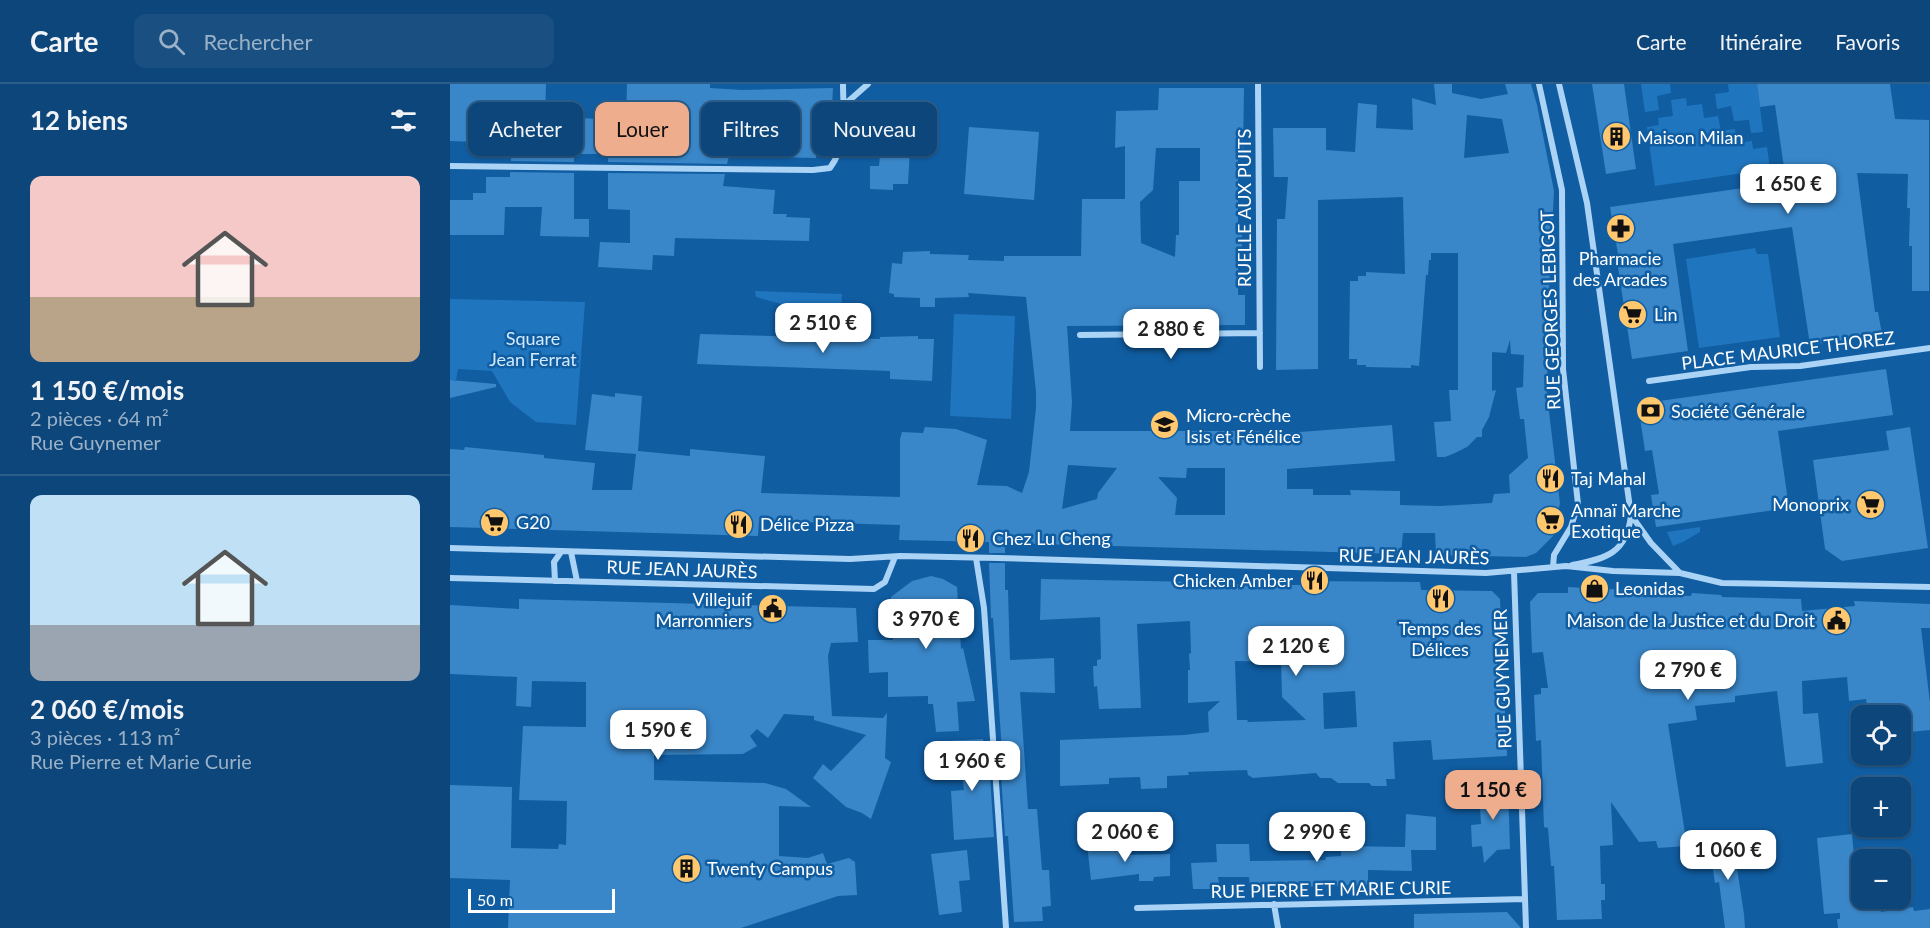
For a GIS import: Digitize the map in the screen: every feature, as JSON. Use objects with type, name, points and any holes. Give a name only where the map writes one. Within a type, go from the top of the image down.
[{"type":"street","points":[[843,84],[843,102]]},
{"type":"street","points":[[847,102],[868,84]]},
{"type":"street","name":"RUELLE AUX PUITS","points":[[1258,84],[1260,367]]},
{"type":"street","name":"RUE GEORGES LEBIGOT","points":[[1539,84],[1562,190],[1563,369],[1578,504],[1571,527],[1554,555],[1553,567]]},
{"type":"street","points":[[1559,84],[1587,203],[1631,515],[1630,529],[1626,538],[1612,554],[1596,561],[1566,566]]},
{"type":"street","points":[[450,166],[813,170],[830,168],[838,156]]},
{"type":"street","points":[[1080,335],[1260,333]]},
{"type":"street","name":"PLACE MAURICE THOREZ","points":[[1649,381],[1752,367],[1800,366],[1930,348]]},
{"type":"street","points":[[1631,515],[1651,543],[1680,573]]},
{"type":"street","name":"RUE JEAN JAURÈS","points":[[450,548],[850,559],[976,558],[1486,573],[1566,566],[1613,572],[1680,573],[1722,582],[1930,587]]},
{"type":"street","points":[[555,581],[554,562],[561,552]]},
{"type":"street","points":[[571,552],[577,581]]},
{"type":"street","name":"RUE JEAN JAURÈS","points":[[450,578],[874,589],[885,582],[895,557]]},
{"type":"street","points":[[976,558],[984,609],[1006,928]]},
{"type":"street","name":"RUE GUYNEMER","points":[[1514,572],[1526,928]]},
{"type":"street","name":"RUE PIERRE ET MARIE CURIE","points":[[1137,908],[1525,899]]},
{"type":"street","points":[[1274,904],[1278,928]]},
{"type":"green space","points":[[1641,84],[1670,84],[1671,93],[1657,96],[1659,110],[1645,112]]},
{"type":"green space","points":[[1728,84],[1757,84],[1763,132],[1751,133],[1749,120],[1734,121],[1731,106],[1717,109],[1715,94],[1729,92]]},
{"type":"green space","points":[[1686,98],[1687,106],[1702,104],[1704,118],[1718,116],[1721,131],[1735,129],[1737,143],[1752,141],[1753,149],[1767,147],[1770,169],[1655,186],[1647,127],[1659,125],[1658,118],[1673,116],[1671,100]]},
{"type":"green space","points":[[1755,248],[1757,254],[1768,254],[1780,337],[1699,348],[1686,259]]},
{"type":"green space","points":[[755,291],[842,294],[841,318],[836,319],[756,297]]},
{"type":"green space","name":"Square Jean Ferrat","points":[[450,299],[585,302],[576,425],[536,422],[510,402],[492,371],[458,369],[456,380],[450,380]]},
{"type":"green space","points":[[954,314],[1015,316],[1011,419],[950,416]]},
{"type":"green space","points":[[1700,527],[1700,532],[1673,546],[1667,532]]},
{"type":"building","points":[[450,84],[546,84],[546,102],[468,102],[468,142],[450,141]]},
{"type":"building","points":[[627,84],[710,84],[710,88],[742,90],[833,88],[832,102],[812,102],[812,156],[816,156],[816,158],[729,156],[727,164],[608,162],[608,156],[689,156],[689,102],[627,102]]},
{"type":"building","points":[[1434,84],[1452,84],[1452,93],[1481,99],[1508,94],[1505,84],[1531,84],[1537,105],[1554,191],[1547,395],[1560,503],[1553,536],[1536,553],[1526,557],[1436,555],[1435,533],[1403,533],[1401,554],[1005,543],[1005,553],[989,553],[989,542],[899,540],[900,525],[759,521],[758,536],[450,527],[450,449],[464,450],[465,447],[595,463],[592,490],[632,490],[636,454],[585,450],[592,394],[615,397],[615,393],[642,396],[638,451],[690,456],[690,449],[765,456],[761,493],[900,497],[902,432],[923,433],[925,427],[956,429],[987,440],[977,485],[1007,486],[1022,493],[1029,472],[1036,408],[1026,297],[968,293],[969,297],[935,298],[935,307],[920,307],[920,298],[894,297],[894,294],[889,293],[892,263],[902,264],[903,252],[930,251],[930,254],[969,255],[968,260],[1004,261],[1004,256],[1081,256],[1082,199],[1125,199],[1125,146],[1115,148],[1116,111],[1158,110],[1159,88],[1244,88],[1243,153],[1238,153],[1238,234],[1242,235],[1242,262],[1238,262],[1238,295],[1245,295],[1245,325],[1067,326],[1072,402],[1070,431],[1260,431],[1260,435],[1392,425],[1395,461],[1287,469],[1287,489],[1313,489],[1313,495],[1351,495],[1350,490],[1400,491],[1400,505],[1440,506],[1492,503],[1494,494],[1510,493],[1509,475],[1528,458],[1524,419],[1520,419],[1516,388],[1523,387],[1524,355],[1511,354],[1510,340],[1506,353],[1492,352],[1492,391],[1496,390],[1489,417],[1482,430],[1482,437],[1477,437],[1467,447],[1455,453],[1437,457],[1434,422],[1451,421],[1449,390],[1458,390],[1458,253],[1431,253],[1428,275],[1426,275],[1419,366],[1411,365],[1411,368],[1366,367],[1366,365],[1357,365],[1357,359],[1349,359],[1350,281],[1358,281],[1358,276],[1366,276],[1366,272],[1405,274],[1403,197],[1318,200],[1318,369],[1276,370],[1277,219],[1285,219],[1288,177],[1274,177],[1273,128],[1326,128],[1326,150],[1355,152],[1358,103],[1377,105],[1376,128],[1413,130],[1412,98],[1436,105]],"holes":[[[1467,115],[1502,119],[1509,153],[1464,158]],[[1156,148],[1200,148],[1200,181],[1179,181],[1179,235],[1176,235],[1175,257],[1141,243],[1140,202],[1153,190]],[[1068,465],[1117,468],[1098,493],[1097,499],[1062,509]],[[1187,468],[1225,468],[1225,515],[1175,515],[1177,498],[1158,477],[1186,478]]]},
{"type":"building","points":[[1592,84],[1624,84],[1636,169],[1606,174]]},
{"type":"building","points":[[1757,84],[1890,84],[1895,119],[1929,120],[1929,291],[1912,291],[1912,246],[1909,246],[1910,208],[1907,208],[1908,174],[1857,173],[1875,312],[1878,312],[1882,334],[1810,345],[1792,227],[1673,244],[1688,351],[1632,359],[1610,207],[1786,182],[1775,105],[1760,107]]},
{"type":"building","points":[[583,118],[595,119],[595,154],[583,154]]},
{"type":"building","points":[[969,127],[1039,132],[1034,200],[964,194]]},
{"type":"building","points":[[511,156],[574,156],[574,162],[511,161]]},
{"type":"building","points":[[880,156],[910,156],[908,184],[893,184],[893,190],[870,189],[870,166],[879,166]]},
{"type":"building","points":[[510,172],[574,173],[574,219],[589,219],[589,237],[540,236],[542,207],[505,207],[504,235],[450,235],[450,200],[473,200],[473,193],[486,193],[486,177],[510,177]]},
{"type":"building","points":[[608,173],[725,174],[723,186],[775,190],[773,214],[810,218],[809,241],[675,238],[674,256],[653,255],[652,270],[598,267],[600,242],[630,243],[630,210],[608,209]]},
{"type":"building","points":[[700,334],[880,339],[880,337],[918,336],[918,339],[934,339],[932,381],[890,379],[890,371],[697,364]]},
{"type":"building","points":[[1886,369],[1893,415],[1778,431],[1789,508],[1656,527],[1651,495],[1659,494],[1652,450],[1645,451],[1638,404]]},
{"type":"building","points":[[450,380],[496,384],[496,387],[450,398]]},
{"type":"building","name":"Monoprix","points":[[1910,427],[1928,548],[1842,561],[1825,549],[1813,460],[1889,450],[1886,431]]},
{"type":"building","points":[[989,563],[1005,563],[1010,660],[1054,658],[1055,693],[1020,692],[1028,809],[1037,809],[1042,870],[1049,870],[1051,906],[1042,907],[1043,921],[1014,922],[1008,836],[1005,836]]},
{"type":"building","points":[[931,576],[943,579],[957,587],[961,649],[963,648],[975,701],[957,702],[959,731],[936,732],[933,704],[928,704],[928,696],[888,697],[888,672],[869,673],[868,640],[893,640],[891,597],[912,581]]},
{"type":"building","points":[[1041,579],[1247,585],[1307,585],[1307,581],[1420,582],[1421,590],[1492,591],[1500,599],[1507,756],[1433,760],[1431,740],[1393,742],[1395,779],[1386,779],[1387,786],[1372,786],[1369,783],[1338,783],[1331,778],[1320,778],[1316,773],[1253,778],[1248,775],[1247,770],[1188,772],[1189,775],[1167,776],[1167,788],[1141,789],[1140,777],[1109,778],[1109,784],[1060,786],[1060,740],[1209,732],[1208,712],[1220,701],[1188,703],[1190,621],[1137,624],[1141,708],[1099,709],[1097,686],[1094,687],[1093,666],[1097,666],[1097,660],[1101,659],[1100,617],[1040,620]],"holes":[[[1235,661],[1281,662],[1282,697],[1306,720],[1247,722],[1248,720],[1237,720]],[[1355,691],[1357,727],[1324,729],[1323,693]]]},
{"type":"building","points":[[1568,587],[1648,591],[1649,595],[1691,596],[1692,593],[1721,595],[1722,597],[1801,599],[1802,611],[1855,606],[1854,601],[1930,604],[1930,628],[1921,628],[1930,703],[1930,730],[1911,732],[1911,705],[1867,705],[1866,699],[1849,701],[1847,677],[1802,681],[1803,714],[1818,713],[1823,763],[1786,767],[1777,691],[1735,696],[1735,702],[1695,706],[1697,720],[1668,724],[1687,846],[1658,848],[1656,841],[1639,842],[1611,802],[1613,845],[1600,846],[1601,884],[1605,884],[1605,900],[1601,900],[1602,919],[1557,920],[1554,866],[1551,866],[1548,828],[1544,827],[1541,740],[1536,741],[1534,695],[1541,694],[1541,688],[1548,688],[1543,652],[1532,653],[1530,602],[1538,593],[1568,593]]},
{"type":"building","points":[[519,599],[856,608],[858,642],[831,643],[828,656],[832,716],[883,718],[887,713],[885,758],[891,762],[871,819],[846,807],[813,778],[823,764],[831,771],[866,735],[814,720],[814,716],[784,714],[768,738],[757,729],[750,736],[757,746],[743,754],[654,755],[654,780],[765,783],[786,789],[811,807],[779,806],[779,856],[808,858],[823,853],[827,864],[849,858],[855,862],[857,895],[838,896],[741,928],[508,928],[510,880],[450,878],[450,785],[512,787],[511,848],[558,849],[559,844],[566,845],[567,801],[519,800],[523,726],[586,727],[586,682],[532,681],[531,707],[516,706],[517,677],[450,674],[450,605],[519,609]]},
{"type":"building","points":[[983,739],[987,760],[989,760],[994,837],[954,840],[951,791],[964,790],[960,759],[950,760],[948,741]]},
{"type":"building","points":[[1508,786],[1510,849],[1497,850],[1484,863],[1482,846],[1472,847],[1471,825],[1481,824],[1479,787]]},
{"type":"building","points":[[1406,814],[1436,817],[1436,850],[1411,850],[1412,871],[1368,870],[1368,885],[1250,888],[1249,877],[1218,877],[1220,889],[1193,889],[1191,863],[1217,862],[1216,844],[1249,844],[1250,861],[1325,860],[1326,857],[1341,856],[1341,846],[1405,847]]},
{"type":"building","points":[[1851,834],[1853,849],[1851,849],[1851,909],[1881,909],[1881,912],[1913,907],[1914,911],[1930,909],[1930,928],[1838,928],[1837,919],[1840,919],[1840,913],[1824,914],[1817,838]]},
{"type":"building","points":[[1732,836],[1745,928],[1725,928],[1719,882],[1715,883],[1708,839]]},
{"type":"building","points":[[1117,840],[1120,855],[1170,854],[1170,876],[1154,877],[1153,881],[1139,881],[1139,874],[1091,880],[1087,844]]},
{"type":"building","points":[[967,850],[970,880],[959,881],[962,912],[939,915],[931,854]]},
{"type":"building","points":[[1507,912],[1521,928],[1414,928],[1414,914]]},
{"type":"place","name":"Maison Milan","points":[[1616,137]]},
{"type":"place","name":"Pharmacie des Arcades","points":[[1620,229]]},
{"type":"place","name":"Lin","points":[[1633,314]]},
{"type":"place","name":"Société Générale","points":[[1650,411]]},
{"type":"place","name":"Micro-crèche Isis et Fénélice","points":[[1165,425]]},
{"type":"place","name":"Taj Mahal","points":[[1550,478]]},
{"type":"place","name":"Monoprix","points":[[1870,504]]},
{"type":"place","name":"Annaï Marche Exotique","points":[[1550,520]]},
{"type":"place","name":"G20","points":[[495,522]]},
{"type":"place","name":"Délice Pizza","points":[[739,524]]},
{"type":"place","name":"Chez Lu Cheng","points":[[971,538]]},
{"type":"place","name":"Chicken Amber","points":[[1314,580]]},
{"type":"place","name":"Leonidas","points":[[1594,588]]},
{"type":"place","name":"Temps des Délices","points":[[1440,599]]},
{"type":"place","name":"Villejuif Marronniers","points":[[773,609]]},
{"type":"place","name":"Maison de la Justice et du Droit","points":[[1836,620]]},
{"type":"place","name":"Twenty Campus","points":[[686,868]]}]
